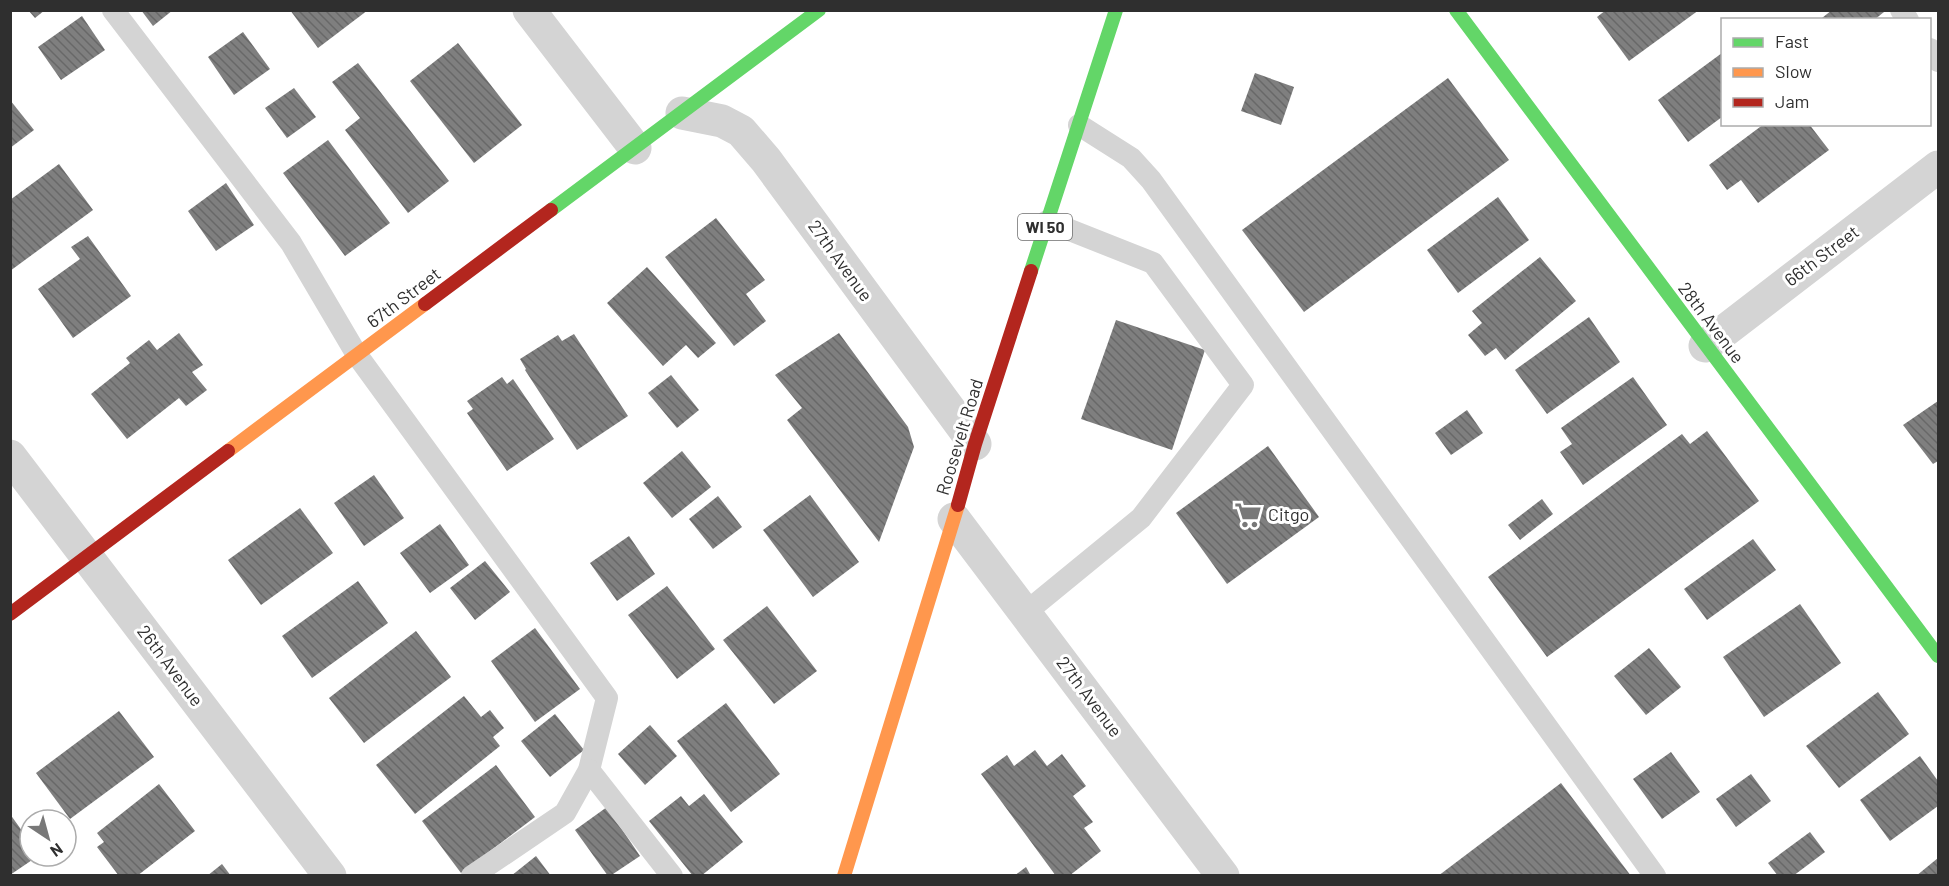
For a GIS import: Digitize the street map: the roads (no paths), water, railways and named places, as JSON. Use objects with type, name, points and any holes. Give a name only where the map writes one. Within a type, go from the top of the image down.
[{"type":"street","points":[[529,10],[635,148]]},
{"type":"street","name":"67th Street","points":[[10,614],[819,10]]},
{"type":"street","name":"Roosevelt Road","points":[[844,876],[975,444],[1116,10]]},
{"type":"street","name":"28th Avenue","points":[[1456,10],[1938,656]]},
{"type":"street","name":"27th Avenue","points":[[682,113],[722,121],[741,131],[766,160],[975,444]]},
{"type":"street","name":"66th Street","points":[[1705,346],[1938,167]]},
{"type":"street","name":"26th Avenue","points":[[10,456],[330,876]]},
{"type":"street","name":"27th Avenue","points":[[954,519],[1223,876]]},
{"type":"lane","points":[[113,10],[291,243],[357,355],[607,698],[589,770],[565,813],[472,876]]},
{"type":"lane","points":[[1079,125],[1131,158],[1151,180],[1655,876]]},
{"type":"lane","points":[[1025,613],[1141,518],[1243,385],[1153,263],[1047,221]]},
{"type":"lane","points":[[589,770],[672,876]]},
{"type":"place","name":"Citgo","points":[[1248,515]]}]
